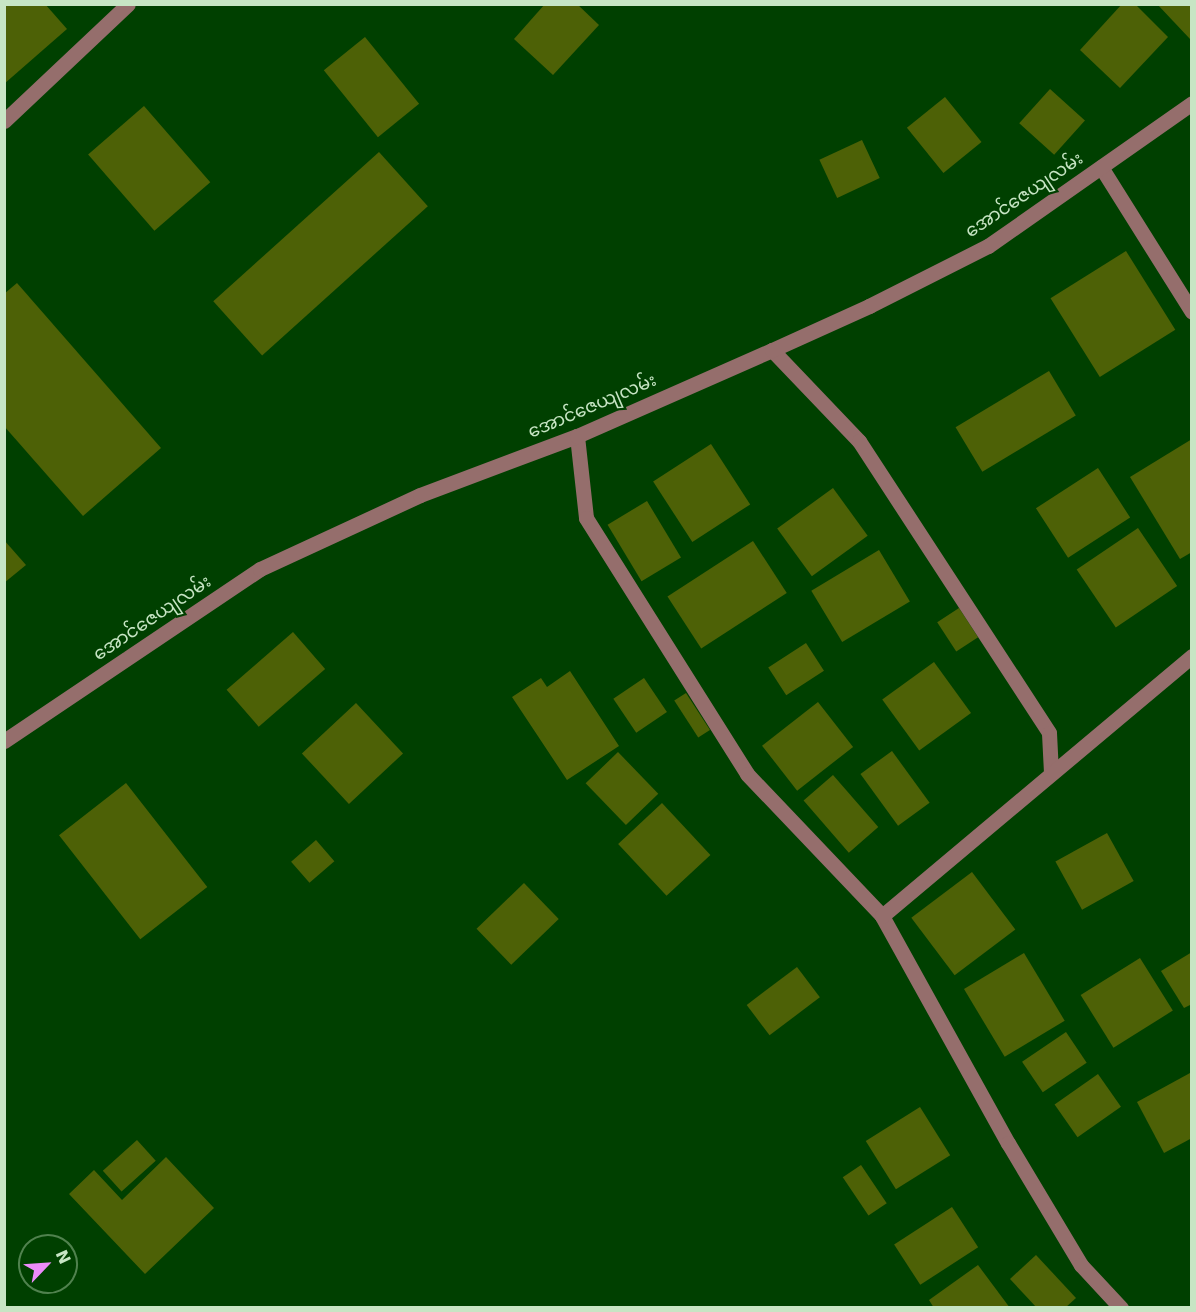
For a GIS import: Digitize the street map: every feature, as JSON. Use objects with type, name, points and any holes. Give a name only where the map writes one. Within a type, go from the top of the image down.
[{"type":"street","points":[[4,121],[128,4]]},
{"type":"street","name":"အောင်ဇေယျလမ်း","points":[[4,741],[260,569],[420,495],[577,436],[869,306],[988,246],[1191,103]]},
{"type":"street","points":[[1101,166],[1191,312]]},
{"type":"street","points":[[772,350],[866,451],[1049,733],[1051,773]]},
{"type":"street","points":[[577,436],[586,518],[747,774],[882,916],[1008,1143],[1081,1265],[1121,1308]]},
{"type":"street","points":[[882,916],[1191,656]]},
{"type":"building","points":[[4,4],[45,4],[67,29],[4,84]]},
{"type":"building","points":[[545,4],[577,4],[599,25],[553,75],[514,39]]},
{"type":"building","points":[[1122,4],[1135,4],[1168,37],[1120,88],[1080,50]]},
{"type":"building","points":[[1157,4],[1192,4],[1192,37],[1190,39]]},
{"type":"building","points":[[365,37],[419,104],[378,137],[324,70]]},
{"type":"building","points":[[1050,89],[1085,120],[1054,155],[1019,123]]},
{"type":"building","points":[[945,97],[982,142],[943,173],[907,128]]},
{"type":"building","points":[[144,106],[210,182],[154,231],[88,155]]},
{"type":"building","points":[[862,140],[880,178],[837,198],[819,160]]},
{"type":"building","points":[[379,152],[428,206],[262,355],[213,301]]},
{"type":"building","points":[[1126,251],[1175,330],[1100,377],[1051,298]]},
{"type":"building","points":[[17,283],[161,448],[83,516],[4,426],[4,294]]},
{"type":"building","points":[[1049,371],[1076,416],[982,472],[956,427]]},
{"type":"building","points":[[1192,439],[1192,552],[1180,559],[1130,477]]},
{"type":"building","points":[[711,444],[750,504],[692,542],[653,482]]},
{"type":"building","points":[[1098,468],[1130,517],[1068,558],[1036,508]]},
{"type":"building","points":[[833,488],[868,536],[812,576],[777,529]]},
{"type":"building","points":[[647,501],[681,558],[642,581],[608,525]]},
{"type":"building","points":[[1138,528],[1177,586],[1116,627],[1077,569]]},
{"type":"building","points":[[4,540],[26,565],[4,583]]},
{"type":"building","points":[[753,541],[787,593],[701,649],[667,597]]},
{"type":"building","points":[[879,550],[910,601],[842,642],[811,591]]},
{"type":"building","points":[[959,608],[978,637],[956,652],[937,622]]},
{"type":"building","points":[[293,632],[325,669],[259,727],[227,690]]},
{"type":"building","points":[[806,643],[824,671],[786,695],[768,668]]},
{"type":"building","points":[[934,662],[971,713],[919,751],[882,700]]},
{"type":"building","points":[[570,671],[619,746],[567,780],[512,697],[541,678],[547,687]]},
{"type":"building","points":[[644,678],[667,712],[636,733],[613,699]]},
{"type":"building","points":[[686,693],[710,730],[698,738],[674,701]]},
{"type":"building","points":[[818,702],[853,747],[797,791],[762,746]]},
{"type":"building","points":[[356,703],[403,753],[349,804],[302,753]]},
{"type":"building","points":[[892,751],[930,803],[898,826],[860,774]]},
{"type":"building","points":[[618,752],[658,794],[626,825],[586,783]]},
{"type":"building","points":[[833,775],[878,827],[849,853],[804,801]]},
{"type":"building","points":[[126,783],[207,887],[140,939],[59,835]]},
{"type":"building","points":[[662,803],[710,855],[667,896],[618,844]]},
{"type":"building","points":[[1107,833],[1134,881],[1082,910],[1055,862]]},
{"type":"building","points":[[316,840],[334,861],[309,883],[291,862]]},
{"type":"building","points":[[972,872],[1015,930],[955,975],[911,918]]},
{"type":"building","points":[[524,883],[559,919],[511,965],[477,929]]},
{"type":"building","points":[[1192,952],[1192,1004],[1184,1008],[1161,971]]},
{"type":"building","points":[[1024,953],[1065,1021],[1005,1057],[964,989]]},
{"type":"building","points":[[1140,958],[1173,1011],[1113,1048],[1081,995]]},
{"type":"building","points":[[797,967],[820,997],[770,1035],[747,1005]]},
{"type":"building","points":[[1066,1032],[1087,1063],[1043,1092],[1022,1062]]},
{"type":"building","points":[[1190,1073],[1192,1138],[1164,1153],[1137,1102]]},
{"type":"building","points":[[1098,1074],[1121,1107],[1078,1137],[1055,1104]]},
{"type":"building","points":[[920,1107],[950,1155],[896,1189],[866,1141]]},
{"type":"building","points":[[137,1140],[156,1161],[122,1192],[103,1171]]},
{"type":"building","points":[[166,1157],[214,1208],[145,1274],[69,1194],[94,1170],[122,1200]]},
{"type":"building","points":[[861,1165],[887,1203],[868,1215],[843,1177]]},
{"type":"building","points":[[952,1207],[978,1247],[920,1285],[894,1245]]},
{"type":"building","points":[[1036,1255],[1076,1298],[1065,1308],[1037,1308],[1010,1279]]},
{"type":"building","points":[[978,1265],[1010,1308],[934,1308],[929,1300]]}]
